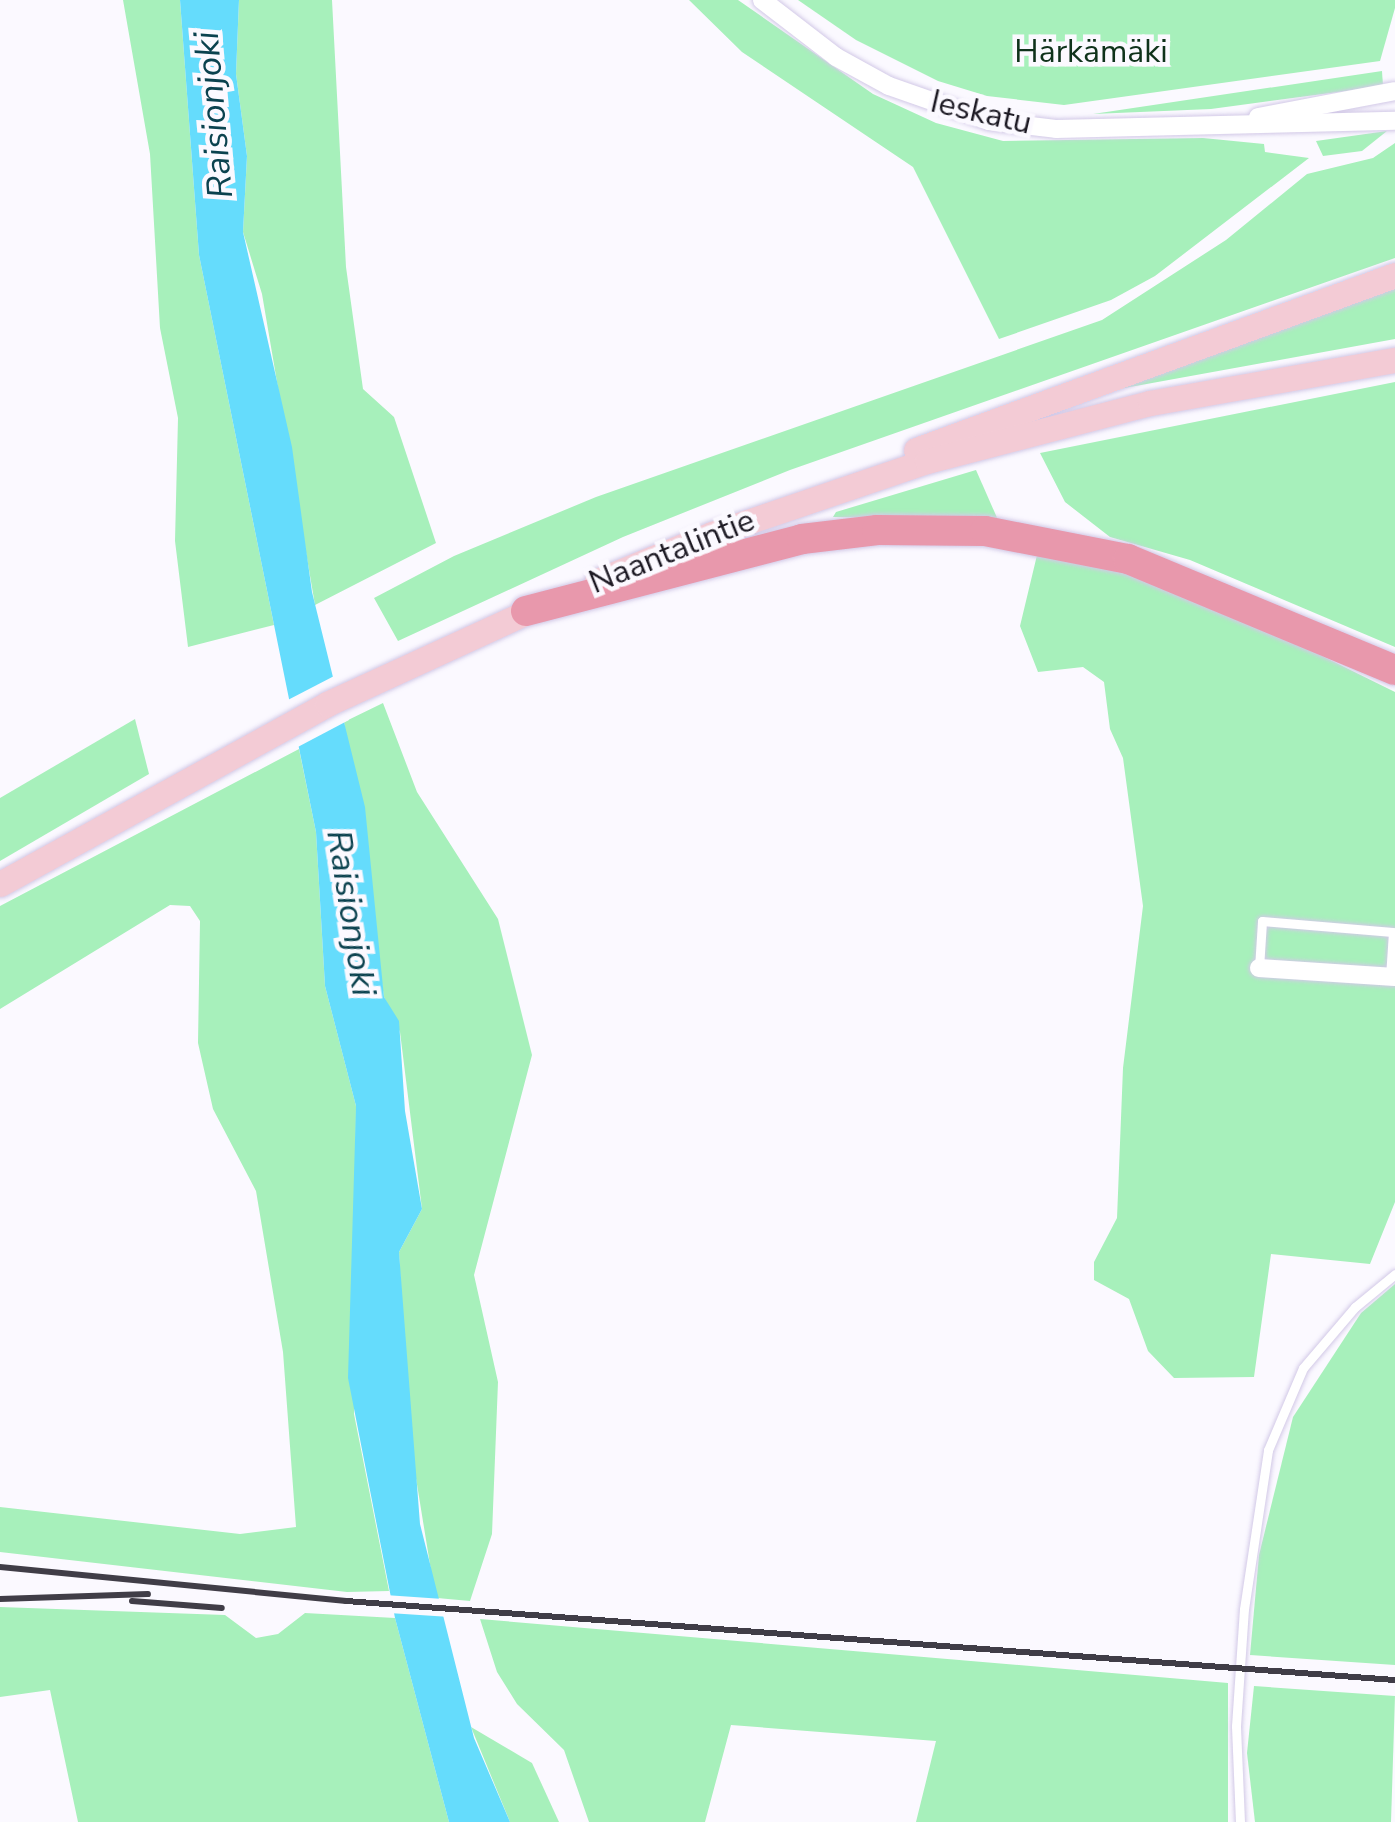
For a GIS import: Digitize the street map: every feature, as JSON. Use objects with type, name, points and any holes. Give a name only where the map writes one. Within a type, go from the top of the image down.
[{"type":"main road","points":[[780,509],[991,419],[1395,275]]},
{"type":"main road","name":"Naantalintie","points":[[0,884],[234,754],[412,662],[526,611],[780,509],[1053,426],[1226,388],[1395,360]]},
{"type":"main road","points":[[526,611],[802,538],[877,530],[985,531],[1128,559],[1395,670]]},
{"type":"street","name":"Ieskatu","points":[[762,0],[836,57],[963,114],[1056,129],[1395,121]]},
{"type":"street","name":"Ieskatu","points":[[1230,122],[1395,91]]},
{"type":"street","points":[[1259,968],[1392,977]]},
{"type":"lane","points":[[1259,968],[1262,922],[1393,932],[1392,977]]},
{"type":"lane","points":[[1240,1822],[1240,1668],[1268,1450],[1303,1368],[1355,1306],[1395,1274]]},
{"type":"green space","points":[[123,0],[180,0],[199,255],[274,625],[188,647],[175,541],[178,418],[160,328],[150,154]]},
{"type":"green space","points":[[239,0],[332,0],[346,267],[363,389],[394,417],[436,543],[315,605],[262,294],[243,232],[247,156],[236,74]]},
{"type":"green space","points":[[689,0],[738,0],[873,94],[936,123],[1003,141],[1203,138],[1264,144],[1265,152],[1309,158],[1155,276],[1111,300],[999,339],[913,167],[742,52]]},
{"type":"green space","name":"Härkämäki","points":[[798,0],[1395,0],[1395,8],[1380,61],[1064,105],[987,96],[938,81],[856,40]]},
{"type":"green space","points":[[1382,71],[1383,86],[1211,109],[1093,114]]},
{"type":"green space","points":[[1387,131],[1362,151],[1323,156],[1316,141]]},
{"type":"green space","points":[[1395,143],[1395,258],[790,470],[623,537],[398,641],[374,598],[454,556],[596,497],[1102,320],[1226,240],[1307,174],[1373,158]]},
{"type":"green space","points":[[1395,286],[1395,339],[1119,389],[1118,386]]},
{"type":"green space","points":[[1395,382],[1395,647],[1190,560],[1110,537],[1065,502],[1040,453]]},
{"type":"green space","points":[[976,470],[998,520],[833,517],[836,512]]},
{"type":"green space","points":[[1038,551],[1100,560],[1223,607],[1395,692],[1395,1202],[1370,1264],[1271,1254],[1254,1377],[1174,1378],[1148,1351],[1129,1299],[1094,1280],[1094,1262],[1117,1218],[1123,1068],[1143,906],[1123,758],[1110,729],[1104,682],[1083,667],[1038,672],[1020,626]]},
{"type":"green space","points":[[383,703],[417,792],[498,919],[532,1055],[474,1275],[498,1382],[492,1534],[470,1601],[437,1598],[408,1429],[399,1252],[422,1209],[400,1032],[384,997],[344,722]]},
{"type":"green space","points":[[135,719],[149,774],[0,861],[0,798]]},
{"type":"green space","points":[[299,749],[316,832],[325,986],[356,1106],[354,1414],[389,1591],[347,1592],[0,1552],[0,1507],[240,1534],[296,1527],[283,1352],[256,1191],[213,1109],[198,1043],[200,921],[190,906],[170,905],[0,1009],[0,906]]},
{"type":"green space","points":[[1395,1284],[1395,1665],[1250,1655],[1259,1555],[1293,1417],[1361,1313]]},
{"type":"green space","points":[[0,1607],[225,1615],[256,1638],[278,1634],[305,1613],[395,1618],[449,1822],[78,1822],[50,1690],[0,1697]]},
{"type":"green space","points":[[480,1619],[1228,1683],[1228,1822],[916,1822],[936,1741],[731,1725],[705,1822],[589,1822],[564,1750],[517,1704],[497,1672]]},
{"type":"green space","points":[[1254,1686],[1395,1696],[1391,1822],[1255,1822],[1247,1753]]},
{"type":"green space","points":[[471,1727],[532,1763],[559,1822],[510,1822]]},
{"type":"water","name":"Raisionjoki","points":[[180,0],[239,0],[236,74],[247,156],[243,232],[292,447],[312,592],[365,807],[384,997],[399,1021],[405,1111],[422,1209],[399,1252],[420,1524],[474,1738],[510,1822],[449,1822],[395,1618],[348,1378],[356,1106],[325,986],[316,832],[199,255]]},
{"type":"pier","points":[[338,674],[349,720],[294,749],[284,702]]},
{"type":"pier","points":[[385,1595],[443,1599],[450,1617],[389,1613]]},
{"type":"railway","points":[[0,1567],[346,1601],[1395,1680]]},
{"type":"railway","points":[[0,1599],[148,1594]]},
{"type":"railway","points":[[132,1601],[222,1608]]}]
